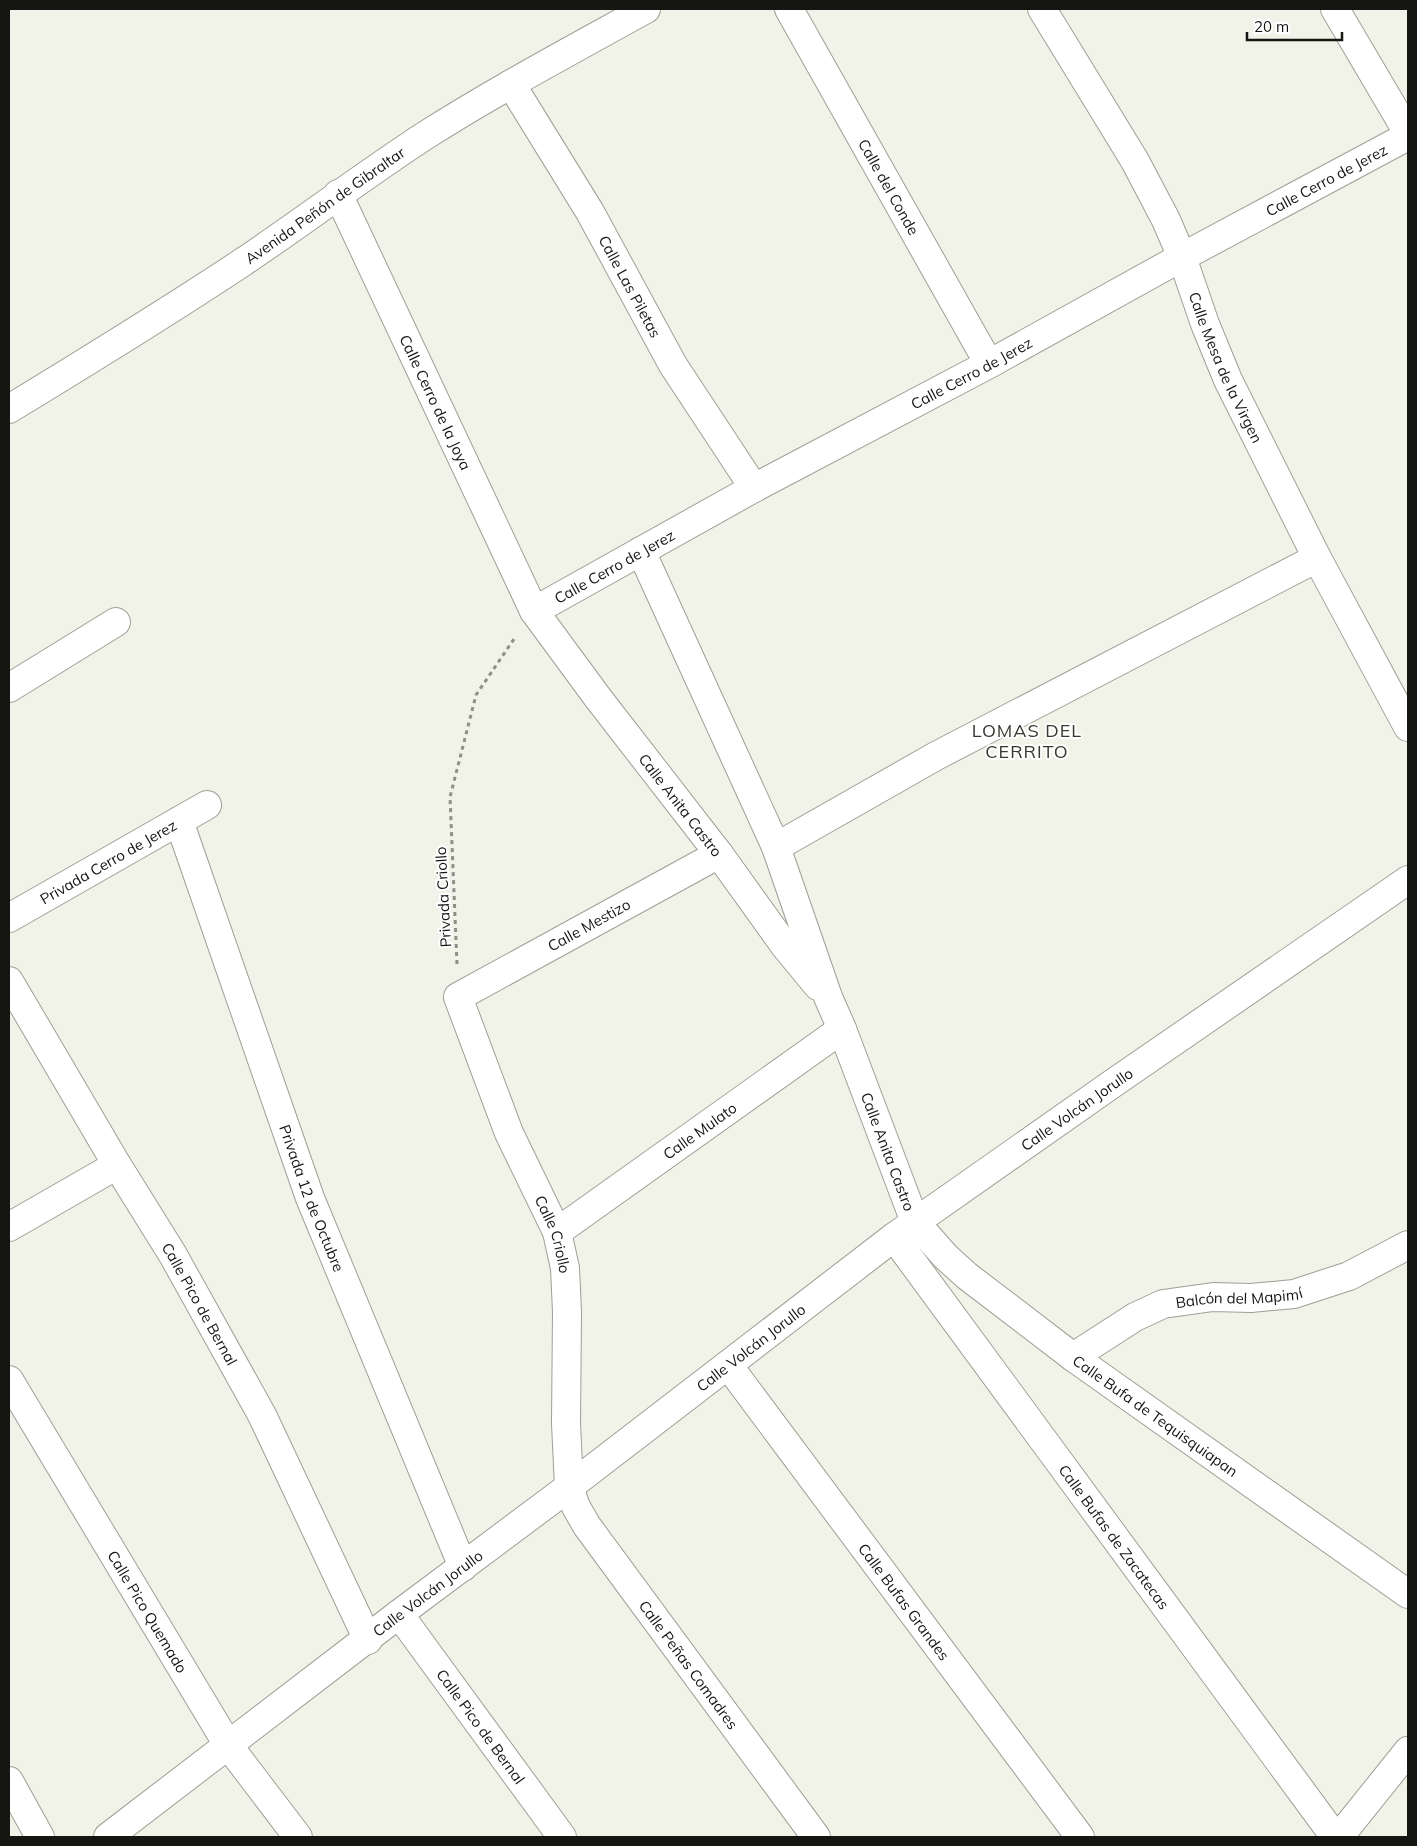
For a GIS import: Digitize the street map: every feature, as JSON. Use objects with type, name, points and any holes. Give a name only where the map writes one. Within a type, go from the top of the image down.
[{"type":"street","name":"Avenida Peñón de Gibraltar","points":[[9,409],[134,334],[427,135],[511,84],[646,9]]},
{"type":"street","name":"Calle del Conde","points":[[789,9],[990,364]]},
{"type":"street","name":"Calle Mesa de la Virgen","points":[[1042,9],[1135,161],[1166,220],[1182,257],[1205,324],[1228,380],[1317,558],[1408,727]]},
{"type":"street","points":[[1335,9],[1408,135]]},
{"type":"street","name":"Calle Las Piletas","points":[[511,84],[590,212],[673,365],[754,488]]},
{"type":"street","name":"Calle Cerro de Jerez","points":[[534,611],[754,488],[990,364],[1182,257],[1408,135]]},
{"type":"street","name":"Calle Cerro de la Joya","points":[[338,194],[534,611]]},
{"type":"street","name":"Calle Anita Castro","points":[[641,551],[776,847],[828,997],[842,1029],[905,1230]]},
{"type":"street","points":[[776,847],[936,756],[1317,558]]},
{"type":"street","name":"Calle Anita Castro","points":[[534,611],[598,698],[719,854],[785,946],[828,997]]},
{"type":"street","points":[[9,688],[116,622]]},
{"type":"street","name":"Privada Cerro de Jerez","points":[[9,918],[207,805]]},
{"type":"street","name":"Privada 12 de Octubre","points":[[179,821],[310,1198],[463,1567]]},
{"type":"street","name":"Calle Mestizo","points":[[458,997],[719,854]]},
{"type":"street","name":"Calle Volcán Jorullo","points":[[108,1837],[905,1230],[1408,880]]},
{"type":"street","name":"Calle Pico de Bernal","points":[[9,981],[117,1165],[173,1255],[262,1415],[368,1640]]},
{"type":"street","name":"Calle Criollo","points":[[458,997],[509,1133],[557,1232],[564,1268],[567,1312],[566,1423],[570,1487]]},
{"type":"street","name":"Calle Mulato","points":[[557,1232],[842,1029]]},
{"type":"street","points":[[9,1227],[117,1165]]},
{"type":"street","name":"Calle Bufa de Tequisquiapan","points":[[905,1230],[944,1256],[967,1276],[1073,1357],[1408,1594]]},
{"type":"street","name":"Calle Bufas de Zacatecas","points":[[905,1230],[1337,1837]]},
{"type":"street","name":"Balcón del Mapimí","points":[[1073,1357],[1134,1317],[1163,1304],[1212,1297],[1251,1298],[1294,1294],[1349,1276],[1408,1245]]},
{"type":"street","name":"Calle Bufas Grandes","points":[[728,1365],[1080,1837]]},
{"type":"street","name":"Calle Pico Quemado","points":[[9,1380],[228,1745],[298,1837]]},
{"type":"street","name":"Calle Peñas Comadres","points":[[570,1487],[576,1507],[587,1526],[816,1837]]},
{"type":"street","name":"Calle Pico de Bernal","points":[[399,1614],[562,1837]]},
{"type":"street","points":[[1337,1837],[1408,1751]]},
{"type":"street","points":[[9,1781],[40,1837]]},
{"type":"path","name":"Privada Criollo","points":[[458,997],[450,797],[476,695],[534,611]]},
{"type":"district","name":"LOMAS DEL CERRITO","points":[[1027,740]]}]
